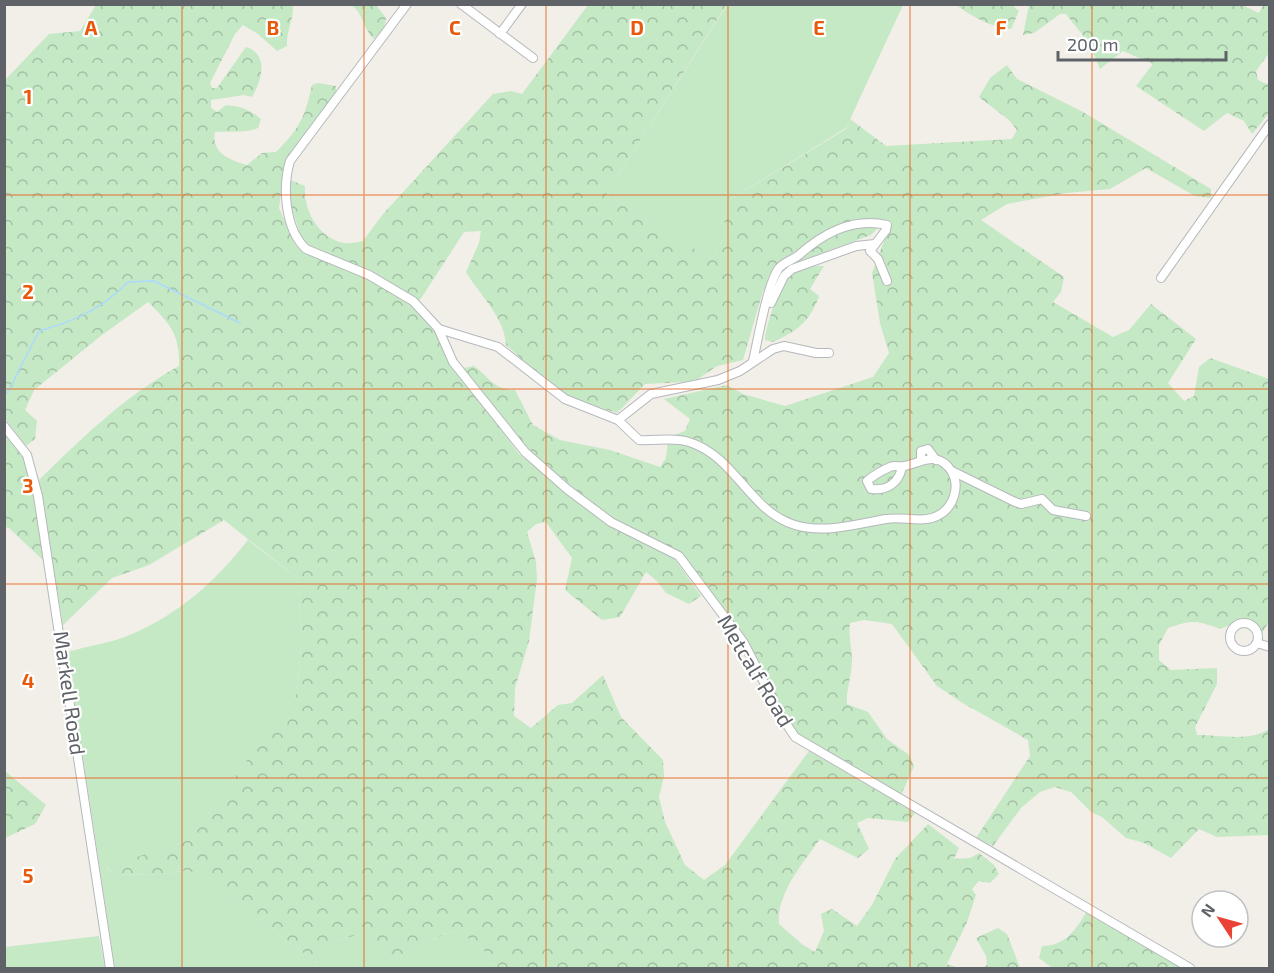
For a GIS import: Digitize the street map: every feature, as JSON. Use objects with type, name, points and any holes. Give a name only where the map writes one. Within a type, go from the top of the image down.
[{"type":"street","name":"Metcalf Road","points":[[407,4],[290,161],[285,177],[287,205],[299,242],[306,249],[369,275],[413,301],[438,329],[453,362],[525,452],[567,489],[611,522],[679,556],[744,643],[781,716],[795,737],[1190,969]]},
{"type":"street","points":[[461,4],[533,58]]},
{"type":"street","points":[[500,34],[522,4]]},
{"type":"street","points":[[1161,278],[1269,124]]},
{"type":"street","points":[[753,361],[772,283],[780,267],[798,256],[821,235],[864,224],[886,225],[886,230],[870,251],[879,259],[887,281]]},
{"type":"street","points":[[764,315],[784,276],[792,269],[856,246],[875,244]]},
{"type":"street","points":[[438,329],[498,347],[565,399],[618,420],[639,440],[682,440],[693,443],[734,473],[769,510],[787,522],[808,528],[849,526],[899,517],[930,519],[947,509],[954,497],[956,484],[951,470]]},
{"type":"street","points":[[618,420],[651,394],[718,380],[784,346],[816,353],[829,353]]},
{"type":"street","name":"Markell Road","points":[[4,426],[27,455],[38,496],[110,969]]},
{"type":"street","points":[[902,467],[921,460],[936,460],[1015,502],[1021,504],[1042,499],[1053,510],[1086,516]]},
{"type":"street","points":[[1257,643],[1269,647]]},
{"type":"green space","points":[[727,4],[606,194],[713,258],[723,239],[726,202],[846,129],[850,119],[886,146],[1012,139],[1017,130],[1009,120],[979,97],[990,78],[1007,65],[1017,79],[1083,112],[1211,189],[1211,198],[1195,196],[1146,168],[1110,189],[1066,193],[1007,204],[981,220],[1064,277],[1061,292],[1053,302],[1113,337],[1129,330],[1151,304],[1196,339],[1168,383],[1184,401],[1194,396],[1199,367],[1210,358],[1269,379],[1269,622],[1262,633],[1245,619],[1220,629],[1194,622],[1168,628],[1159,645],[1159,660],[1171,670],[1217,668],[1217,684],[1195,727],[1197,735],[1244,737],[1269,729],[1269,835],[1217,837],[1199,829],[1171,858],[1144,843],[1126,838],[1102,817],[1091,812],[1071,792],[1055,787],[1040,792],[1021,808],[993,846],[976,838],[1030,756],[1028,740],[937,686],[892,624],[864,620],[850,623],[852,661],[847,704],[868,712],[887,739],[909,755],[914,766],[901,795],[798,735],[784,716],[746,639],[683,555],[613,518],[566,485],[518,438],[463,368],[474,366],[502,388],[515,390],[533,425],[560,440],[610,450],[660,467],[666,458],[668,437],[685,431],[690,419],[664,399],[727,385],[743,394],[785,406],[873,377],[889,353],[880,323],[872,273],[889,228],[886,219],[871,235],[797,262],[763,291],[743,360],[717,366],[698,379],[686,382],[645,384],[617,413],[569,397],[544,379],[506,345],[505,335],[497,316],[466,272],[479,243],[481,231],[464,232],[420,300],[313,250],[303,242],[291,207],[290,180],[305,186],[310,213],[320,229],[327,235],[344,243],[363,241],[383,214],[493,94],[511,91],[522,94],[588,5]]},
{"type":"green space","points":[[1240,4],[1259,13],[1263,5],[1269,5],[1269,53],[1256,71],[1258,80],[1269,85],[1269,113],[1252,134],[1244,121],[1227,113],[1204,131],[1136,86],[1153,64],[1123,51],[1100,69],[1089,43],[1066,14],[1060,14],[1034,33],[1023,35],[1029,5]]},
{"type":"green space","points":[[96,5],[293,5],[287,46],[277,51],[258,34],[243,25],[235,34],[210,83],[212,88],[217,88],[246,47],[254,51],[261,62],[258,84],[252,97],[244,95],[211,100],[211,108],[217,112],[226,105],[241,107],[261,119],[258,128],[253,130],[215,132],[216,145],[219,150],[228,158],[247,165],[262,153],[276,152],[291,136],[300,121],[307,106],[312,85],[318,83],[336,86],[336,93],[294,148],[284,171],[279,208],[296,246],[368,278],[411,302],[436,330],[479,399],[519,454],[588,509],[674,558],[701,596],[689,604],[666,593],[646,572],[620,617],[602,620],[565,590],[572,558],[546,522],[536,524],[527,532],[536,562],[537,579],[529,641],[515,688],[514,716],[531,728],[558,705],[572,703],[603,675],[621,717],[663,760],[664,776],[659,797],[665,822],[685,865],[704,880],[725,865],[809,751],[915,813],[908,822],[868,818],[857,823],[869,849],[858,858],[820,839],[786,890],[779,913],[779,924],[803,945],[815,952],[824,931],[821,914],[832,909],[857,926],[872,905],[895,859],[928,824],[959,848],[954,859],[970,858],[979,853],[994,865],[999,874],[990,883],[979,881],[972,889],[976,895],[967,922],[947,964],[959,968],[498,968],[476,941],[450,932],[405,952],[393,961],[361,934],[336,941],[327,957],[319,964],[189,870],[162,874],[113,875],[107,867],[188,840],[297,693],[302,635],[297,578],[224,520],[149,565],[112,578],[63,625],[39,480],[88,433],[123,404],[179,366],[178,346],[172,330],[148,302],[102,335],[34,390],[25,410],[37,421],[35,439],[26,446],[5,419],[5,80],[49,34],[80,31]]},
{"type":"green space","points":[[351,5],[376,5],[386,18],[384,28],[374,39],[358,12]]},
{"type":"green space","points":[[727,5],[903,5],[846,128],[726,202],[723,239],[713,258],[606,194]]},
{"type":"green space","points":[[956,5],[1012,5],[1019,11],[1011,29],[982,21]]},
{"type":"green space","points":[[824,266],[810,289],[819,296],[807,319],[789,334],[773,342],[765,340],[774,304],[783,284],[792,272]]},
{"type":"green space","points":[[4,432],[24,458],[36,499],[45,562],[9,528],[5,527]]},
{"type":"green space","points":[[248,540],[297,578],[302,635],[297,693],[188,840],[107,868],[113,875],[162,874],[189,870],[319,964],[336,941],[361,934],[393,961],[405,952],[450,932],[476,941],[498,968],[115,968],[67,652],[123,638],[148,627],[180,607],[209,583]]},
{"type":"green space","points":[[5,771],[46,805],[35,824],[5,838]]},
{"type":"green space","points":[[1087,911],[1185,968],[1052,968],[1039,958],[1042,946],[1057,943],[1069,936]]},
{"type":"green space","points":[[998,928],[1007,934],[1020,968],[982,968],[987,965],[986,956],[976,938]]},
{"type":"green space","points":[[99,936],[105,968],[5,968],[5,947]]},
{"type":"waterway","points":[[4,394],[8,392],[39,331],[64,323],[98,307],[128,282],[154,281],[240,323]]}]
